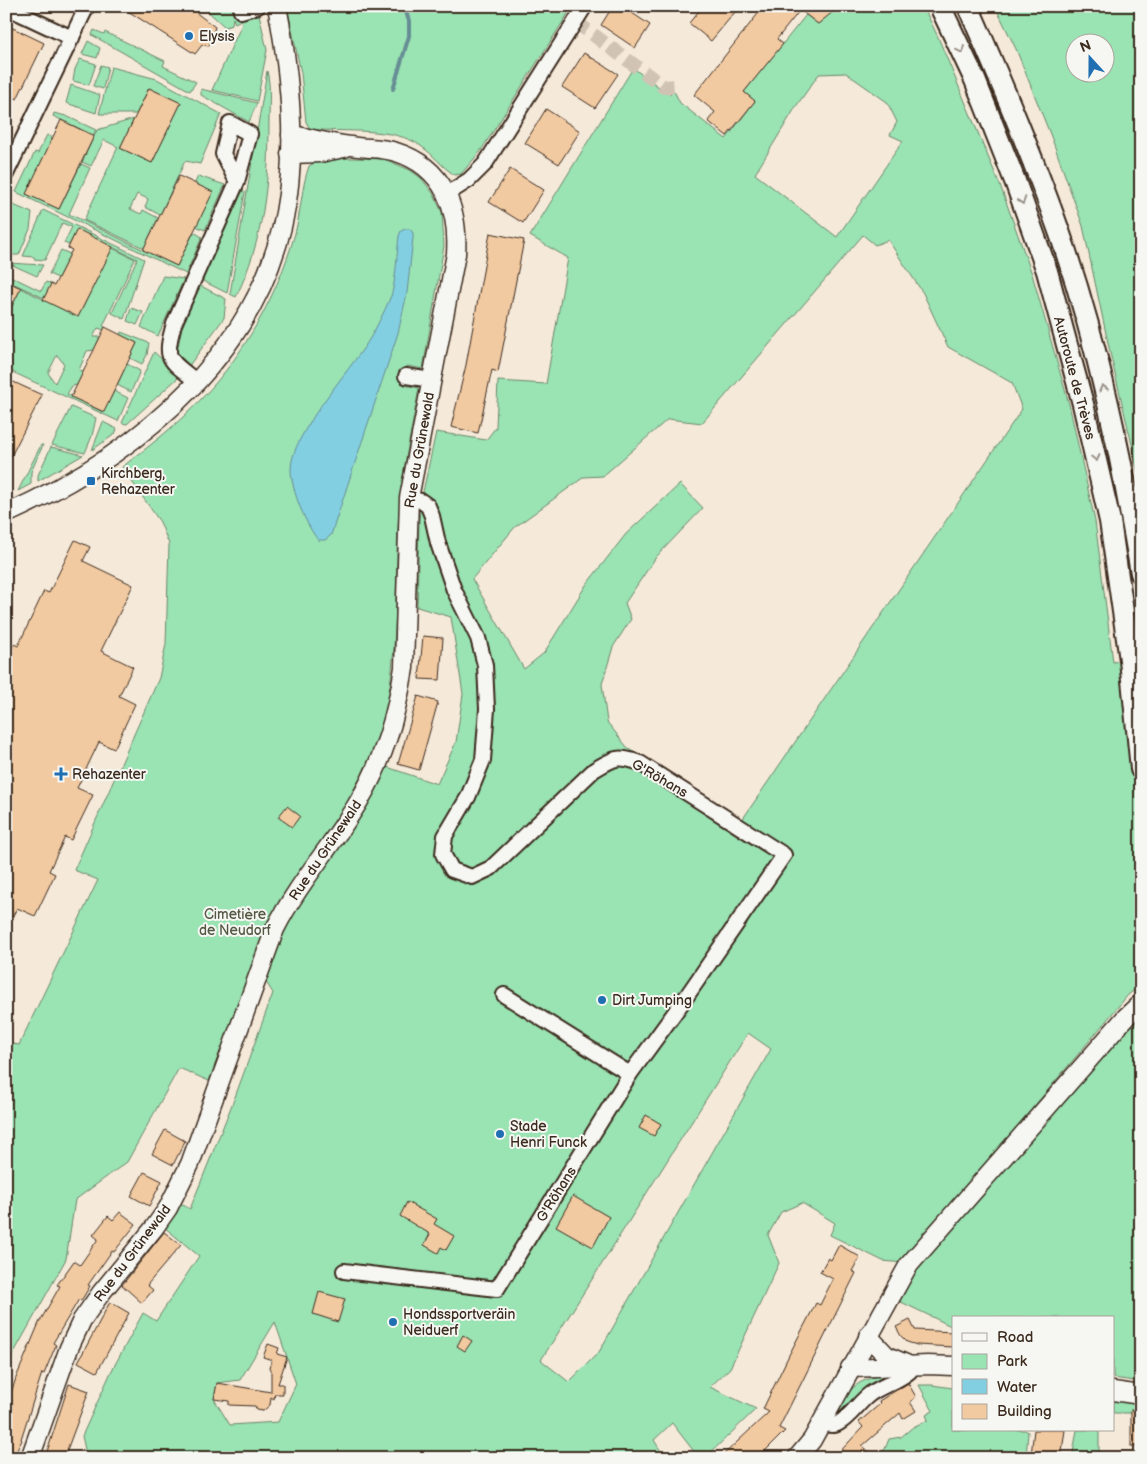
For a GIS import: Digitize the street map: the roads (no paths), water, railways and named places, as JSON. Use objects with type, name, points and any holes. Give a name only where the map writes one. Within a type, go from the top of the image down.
[{"type":"highway","name":"Autoroute de Trèves","points":[[940,6],[978,89],[1015,181],[1047,271],[1083,404],[1110,521],[1123,607],[1141,769]]},
{"type":"highway","name":"Autoroute de Trèves","points":[[968,6],[1028,147],[1060,235],[1088,328],[1111,417],[1127,492],[1141,573]]},
{"type":"highway","points":[[981,6],[1038,141],[1071,230],[1088,328]]},
{"type":"main road","points":[[6,514],[50,494],[113,455],[160,419],[197,382],[232,338],[269,267],[284,218],[288,194],[291,111],[286,51],[277,6]]},
{"type":"main road","name":"Rue du Grünewald","points":[[30,1458],[69,1348],[82,1320],[168,1208],[190,1164],[275,929],[286,908],[358,802],[380,761],[393,723],[404,668],[409,498],[456,254],[456,224],[447,194],[438,180],[412,158],[380,148],[351,146],[291,135]]},
{"type":"main road","name":"Rue du Grünewald","points":[[290,154],[320,153],[351,146]]},
{"type":"main road","points":[[798,1458],[812,1440],[850,1368],[908,1266],[961,1203],[1126,1017],[1141,1003]]},
{"type":"main road","points":[[868,1336],[887,1356],[911,1366]]},
{"type":"main road","points":[[850,1368],[952,1366]]},
{"type":"main road","points":[[1114,1391],[1141,1395]]},
{"type":"street","points":[[6,174],[87,6]]},
{"type":"street","points":[[241,11],[258,6]]},
{"type":"street","points":[[447,194],[469,180],[485,164],[586,6]]},
{"type":"street","points":[[6,7],[72,38]]},
{"type":"street","points":[[197,382],[174,363],[168,353],[168,344],[174,324],[237,182]]},
{"type":"street","points":[[406,376],[431,380]]},
{"type":"street","name":"G'Röhans","points":[[344,1271],[498,1289],[630,1074],[684,1000],[784,855],[640,763],[624,758],[609,761],[594,770],[491,868],[472,877],[452,870],[443,854],[445,836],[468,797],[483,760],[488,708],[486,665],[478,638],[454,590],[428,506],[421,501],[409,498]]},
{"type":"street","points":[[504,995],[630,1074]]},
{"type":"street","points":[[821,1422],[829,1426],[838,1424],[870,1394],[906,1375],[910,1371],[911,1366]]},
{"type":"water","points":[[410,229],[413,233],[413,238],[407,293],[398,333],[331,535],[325,540],[318,540],[304,516],[297,497],[291,470],[293,456],[310,422],[369,340],[381,318],[393,290],[399,236],[401,231]]},
{"type":"waterway","points":[[393,89],[409,36],[409,21],[404,6]]},
{"type":"tunnel","points":[[576,22],[664,87],[678,86]]},
{"type":"place","name":"Elysis","points":[[189,36]]},
{"type":"place","name":"Kirchberg, Rehazenter","points":[[91,481]]},
{"type":"place","name":"Rehazenter","points":[[61,774]]},
{"type":"place","name":"Dirt Jumping","points":[[602,1000]]},
{"type":"place","name":"Stade Henri Funck","points":[[500,1134]]},
{"type":"place","name":"Hondssportveräin Neiduerf","points":[[393,1322]]},
{"type":"park label","name":"Cimetière de Neudorf","points":[[235,922]]}]
